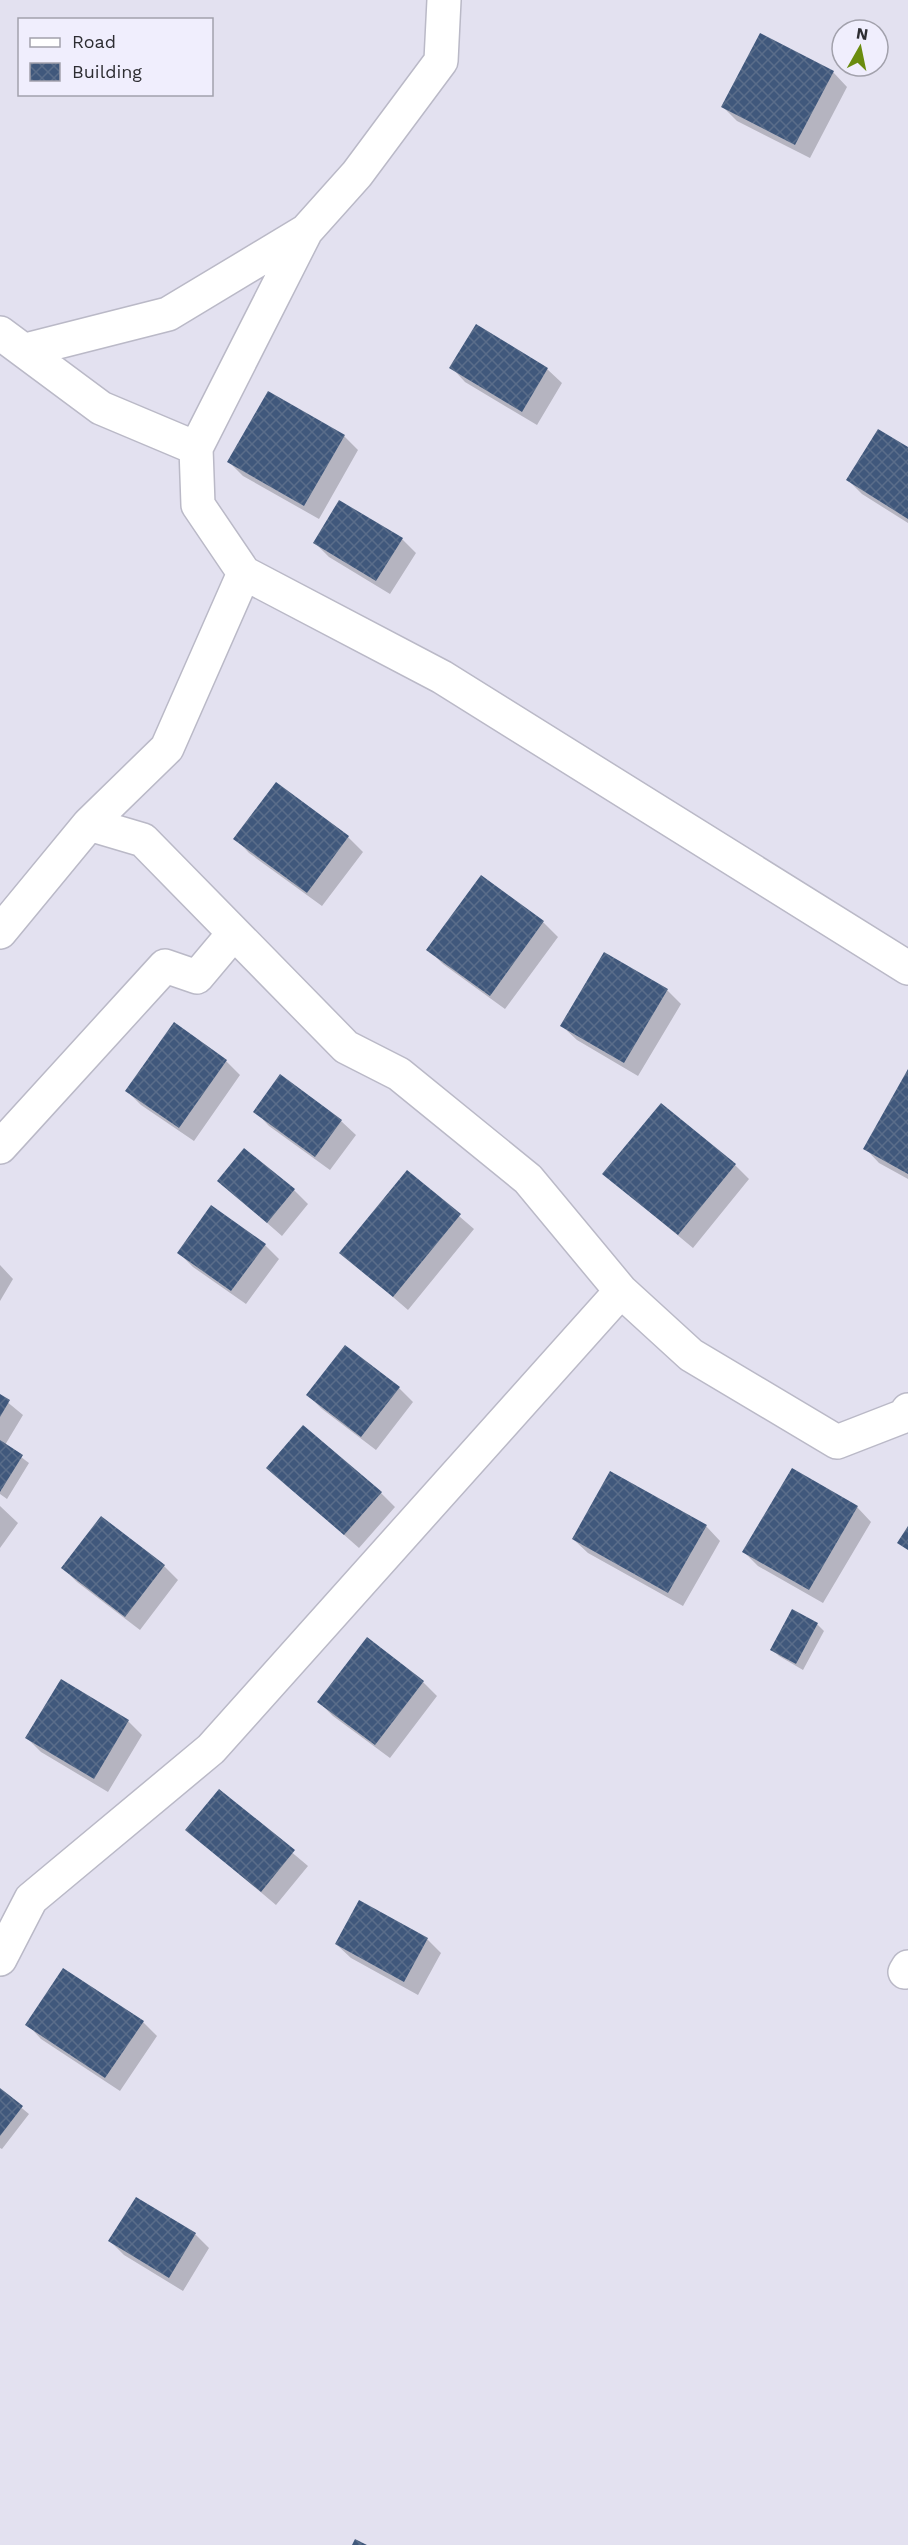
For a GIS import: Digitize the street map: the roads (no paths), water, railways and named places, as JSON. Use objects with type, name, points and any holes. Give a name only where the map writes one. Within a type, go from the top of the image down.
[{"type":"street","points":[[444,0],[441,61],[357,174],[306,231],[196,448],[198,506],[244,573],[442,677],[908,968]]},
{"type":"street","points":[[13,341],[168,314],[306,231]]},
{"type":"street","points":[[13,341],[101,408],[196,448]]},
{"type":"street","points":[[0,932],[89,824],[167,748],[244,573]]},
{"type":"street","points":[[89,824],[143,840],[346,1047],[399,1074],[528,1179],[621,1291],[691,1355],[837,1442],[904,1416],[908,1410]]},
{"type":"street","points":[[0,1147],[165,966],[198,977],[234,933]]},
{"type":"street","points":[[0,1959],[31,1899],[212,1749],[621,1291]]}]
